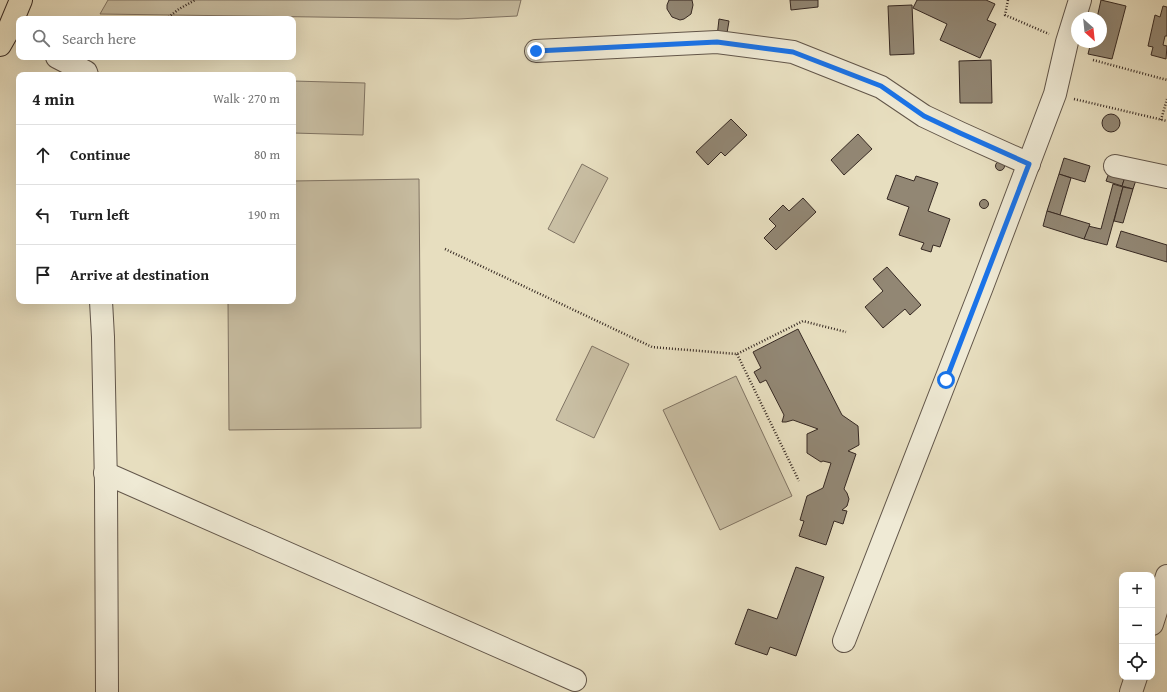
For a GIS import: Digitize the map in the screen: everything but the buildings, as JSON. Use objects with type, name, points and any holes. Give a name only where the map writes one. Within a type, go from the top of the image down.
[{"type":"main road","points":[[9,38],[20,0]]},
{"type":"street","points":[[844,641],[1029,164],[1054,94],[1067,42],[1080,0]]},
{"type":"street","points":[[536,51],[717,42],[793,52],[881,86],[924,116],[1029,164]]},
{"type":"street","points":[[63,60],[86,72]]},
{"type":"street","points":[[1115,166],[1167,177]]},
{"type":"street","points":[[101,304],[105,473],[107,692]]},
{"type":"street","points":[[105,473],[576,680]]},
{"type":"street","points":[[1155,614],[1167,576]]},
{"type":"street","points":[[1131,692],[1135,680]]},
{"type":"path","points":[[170,16],[179,8],[195,0]]},
{"type":"path","points":[[1008,0],[1005,15],[1067,42]]},
{"type":"path","points":[[1093,60],[1167,80]]},
{"type":"path","points":[[1054,94],[1167,121]]},
{"type":"path","points":[[1161,120],[1167,100]]},
{"type":"path","points":[[445,249],[652,347],[736,354],[803,321],[846,332]]},
{"type":"path","points":[[736,354],[799,481]]},
{"type":"shaded area","points":[[108,0],[521,0],[517,16],[458,19],[100,14]]},
{"type":"shaded area","points":[[296,81],[365,83],[363,135],[296,133]]},
{"type":"shaded area","points":[[582,164],[608,178],[574,243],[548,229]]},
{"type":"shaded area","points":[[419,179],[421,428],[229,430],[228,304],[296,304],[296,181]]},
{"type":"shaded area","points":[[592,346],[629,364],[594,438],[556,420]]},
{"type":"shaded area","points":[[736,376],[792,496],[720,530],[663,410]]},
{"type":"route","points":[[536,51],[717,42],[793,52],[881,86],[924,116],[1029,164],[946,380]]}]
